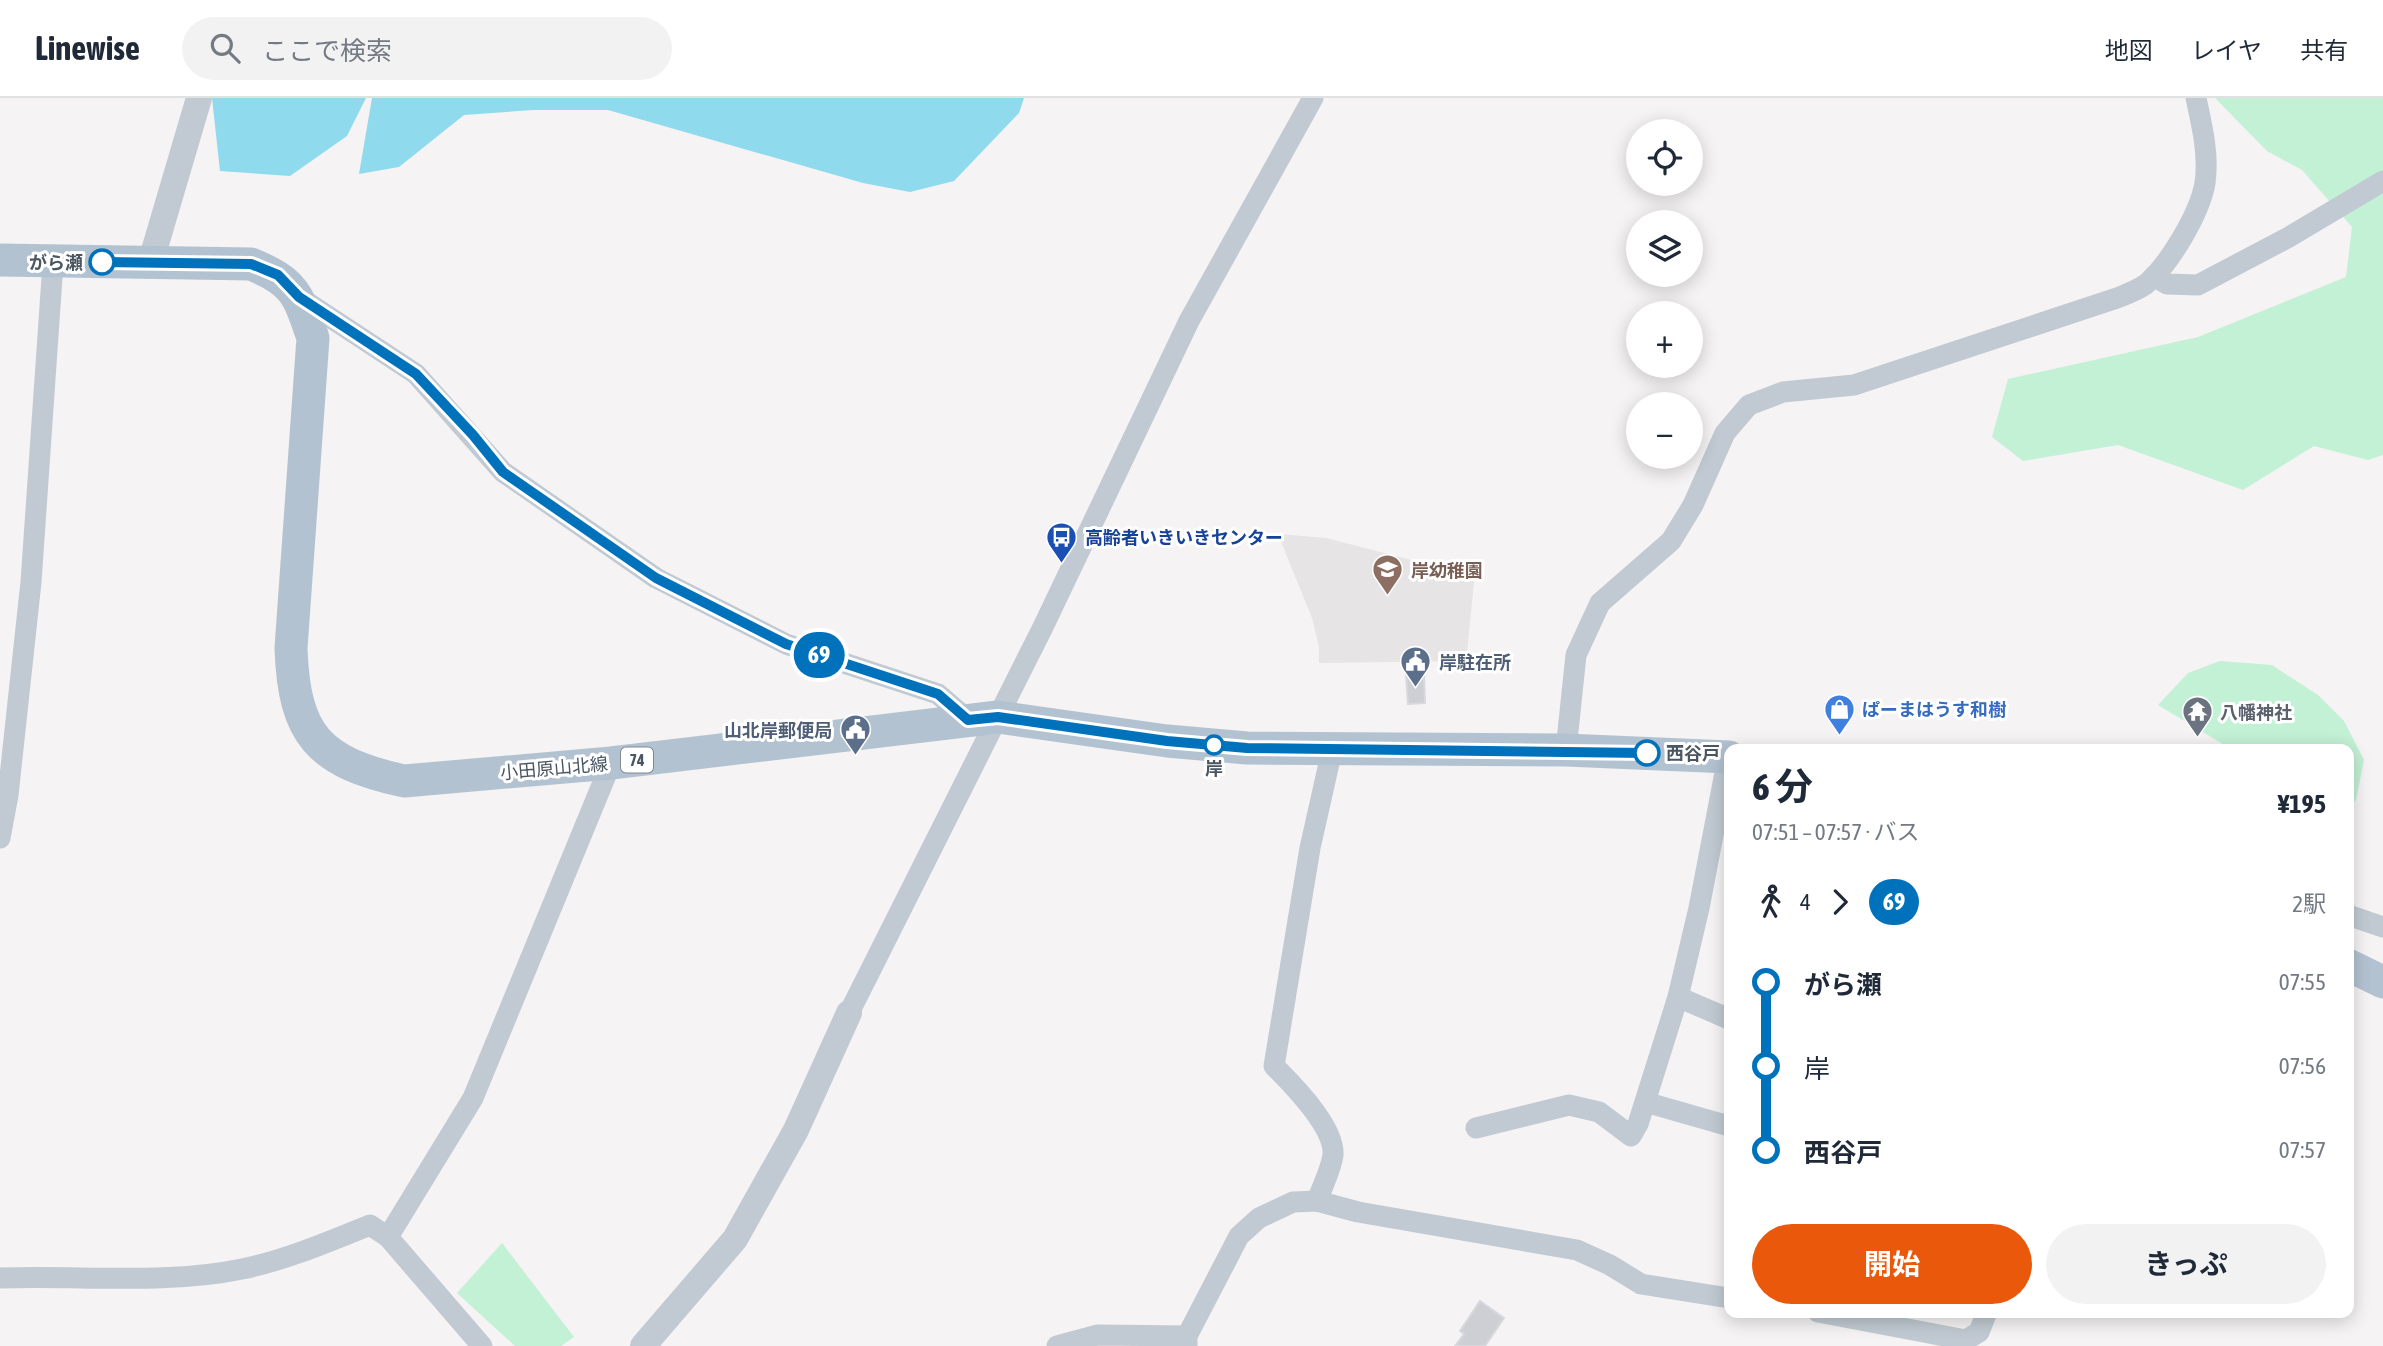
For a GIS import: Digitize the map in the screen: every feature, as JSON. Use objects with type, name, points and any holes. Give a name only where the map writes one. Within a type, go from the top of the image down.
[{"type":"main road","name":"小田原山北線","points":[[0,260],[251,264],[278,275],[299,297],[313,338],[291,648],[292,688],[299,713],[315,740],[337,759],[371,774],[404,781],[611,763],[983,718],[1167,741],[1332,750],[1566,750],[1724,757]]},
{"type":"main road","points":[[2354,968],[2383,982]]},
{"type":"street","points":[[151,261],[199,98]]},
{"type":"street","points":[[643,1346],[735,1239],[796,1130],[983,718],[1189,321],[1313,98]]},
{"type":"street","points":[[1566,750],[1576,655],[1600,603],[1671,541],[1693,505],[1725,433],[1749,405],[1783,392],[1854,385],[2117,298],[2144,286],[2154,276],[2190,222],[2205,183],[2205,143],[2196,98]]},
{"type":"street","points":[[2154,276],[2167,284],[2198,285],[2222,275],[2383,181]]},
{"type":"street","points":[[0,838],[8,794],[31,582],[54,262]]},
{"type":"street","points":[[299,297],[416,374],[473,435],[503,472],[656,578],[786,644],[938,694],[983,718]]},
{"type":"street","points":[[1317,1201],[1333,1155],[1330,1135],[1305,1100],[1274,1066],[1310,848],[1332,750]]},
{"type":"street","points":[[388,1237],[473,1098],[611,763]]},
{"type":"street","points":[[1476,1128],[1569,1105],[1600,1112],[1631,1136],[1645,1102],[1678,997],[1699,908],[1724,778]]},
{"type":"street","points":[[2354,917],[2383,927]]},
{"type":"street","points":[[1678,997],[1724,1017]]},
{"type":"street","points":[[1645,1102],[1724,1125]]},
{"type":"street","points":[[1057,1346],[1098,1335],[1187,1341],[1239,1237],[1259,1218],[1293,1202],[1317,1201],[1358,1212],[1577,1251],[1611,1265],[1641,1284],[1724,1297]]},
{"type":"street","points":[[0,1278],[139,1278],[241,1269],[317,1247],[370,1225],[388,1237],[482,1346]]},
{"type":"street","points":[[1850,1318],[1966,1340],[1979,1332],[1985,1318]]},
{"type":"shaded area","name":"岸幼稚園","points":[[1278,534],[1326,538],[1458,572],[1475,573],[1466,661],[1319,663],[1319,647],[1312,618]]},
{"type":"green space","points":[[2215,98],[2383,98],[2383,455],[2368,460],[2314,446],[2243,490],[2118,445],[2023,461],[1992,437],[2008,379],[2198,337],[2346,277],[2352,227],[2302,170],[2267,151]]},
{"type":"green space","points":[[2220,661],[2272,665],[2318,695],[2344,721],[2364,760],[2356,800],[2354,802],[2354,744],[2223,744],[2158,705],[2188,673]]},
{"type":"green space","points":[[502,1243],[574,1337],[561,1346],[515,1346],[457,1293]]},
{"type":"water","points":[[212,98],[366,98],[347,136],[290,176],[220,171]]},
{"type":"water","points":[[372,98],[1024,98],[1019,113],[954,181],[910,192],[863,183],[608,110],[533,110],[464,115],[399,167],[359,174]]},
{"type":"building","name":"岸駐在所","points":[[1424,674],[1425,703],[1408,704],[1406,675]]},
{"type":"building","points":[[1480,1301],[1504,1318],[1485,1346],[1455,1346],[1464,1334],[1460,1331]]},
{"type":"bus line","name":"69","points":[[102,262],[251,264],[278,275],[299,297],[416,374],[473,435],[503,472],[656,578],[786,644],[938,694],[968,720],[998,717],[1167,741],[1247,748],[1647,753]]},
{"type":"place","name":"がら瀬","points":[[102,262]]},
{"type":"place","name":"高齢者いきいきセンター","points":[[1062,564]]},
{"type":"place","name":"岸幼稚園","points":[[1388,597]]},
{"type":"place","name":"岸駐在所","points":[[1416,689]]},
{"type":"place","name":"ぱーまはうす和樹","points":[[1839,736]]},
{"type":"place","name":"八幡神社","points":[[2197,739]]},
{"type":"place","name":"岸","points":[[1214,745]]},
{"type":"place","name":"西谷戸","points":[[1647,753]]},
{"type":"place","name":"山北岸郵便局","points":[[855,757]]}]
